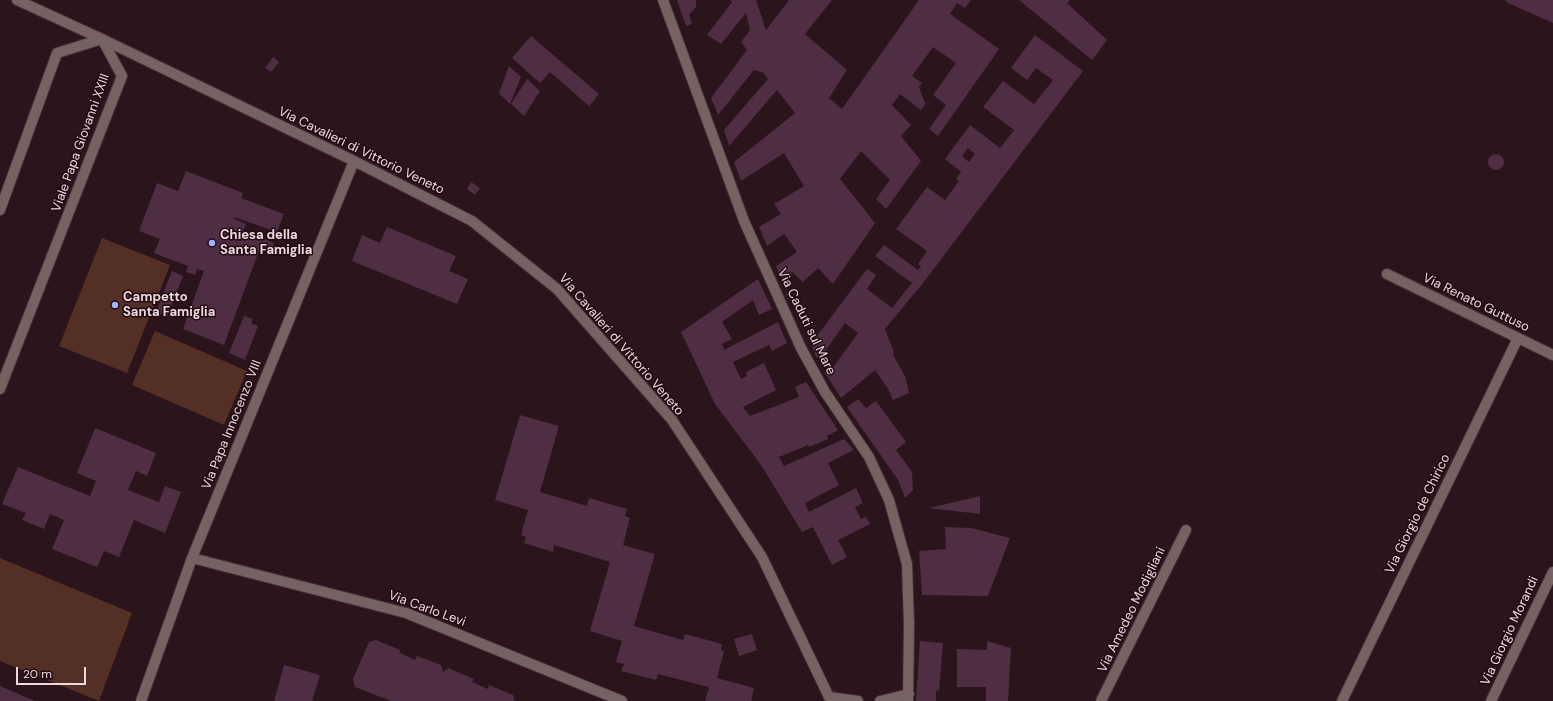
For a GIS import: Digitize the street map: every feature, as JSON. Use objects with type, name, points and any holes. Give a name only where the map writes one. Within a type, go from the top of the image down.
[{"type":"street","name":"Via Cavalieri di Vittorio Veneto","points":[[17,0],[102,39],[354,161],[472,221],[557,288],[672,420],[762,557],[829,697],[858,701]]},
{"type":"street","name":"Via Cavalieri di Vittorio Veneto","points":[[32,0],[102,39]]},
{"type":"street","name":"Via Caduti sul Mare","points":[[663,0],[744,221],[780,301],[804,354],[826,392],[869,457],[889,500],[906,564],[909,624],[908,697]]},
{"type":"street","points":[[0,210],[57,53],[102,39]]},
{"type":"street","name":"Viale Papa Giovanni XXIII","points":[[0,389],[122,76],[102,39]]},
{"type":"street","name":"Via Papa Innocenzo VIII","points":[[141,701],[192,558],[354,161]]},
{"type":"street","name":"Via Renato Guttuso","points":[[1387,274],[1553,355]]},
{"type":"street","name":"Via Giorgio de Chirico","points":[[1342,701],[1518,338]]},
{"type":"street","name":"Via Amedeo Modigliani","points":[[1101,701],[1186,530]]},
{"type":"street","name":"Via Carlo Levi","points":[[192,558],[406,613],[622,701]]},
{"type":"street","name":"Via Giorgio Morandi","points":[[1491,701],[1553,572]]},
{"type":"street","points":[[880,701],[908,697]]},
{"type":"shaded area","name":"Campetto Santa Famiglia","points":[[102,238],[170,265],[127,373],[59,346]]},
{"type":"shaded area","name":"Campetto Santa Famiglia","points":[[155,331],[247,371],[224,425],[132,385]]},
{"type":"shaded area","points":[[0,558],[132,613],[99,701],[0,661]]},
{"type":"building","points":[[677,0],[696,0],[696,7],[689,15],[692,24],[686,26]]},
{"type":"building","points":[[730,0],[756,0],[766,30],[789,0],[832,0],[805,34],[847,70],[829,98],[842,109],[919,0],[971,0],[965,8],[957,3],[950,14],[999,49],[938,136],[929,129],[946,105],[933,95],[956,63],[933,47],[912,76],[922,83],[919,87],[926,103],[921,110],[900,94],[892,105],[911,125],[901,136],[921,161],[886,209],[876,199],[890,180],[861,151],[840,179],[875,223],[833,284],[818,268],[803,282],[792,272],[782,281],[776,266],[797,252],[784,234],[767,246],[759,227],[781,214],[774,204],[804,186],[784,153],[741,181],[734,162],[795,113],[777,90],[729,146],[724,130],[768,79],[764,73],[754,70],[718,115],[711,98],[747,50],[741,42],[750,30],[746,13],[721,44],[707,35],[732,2]]},
{"type":"building","points":[[1019,0],[1070,0],[1067,3],[1107,40],[1092,60]]},
{"type":"building","points":[[1505,0],[1553,0],[1553,23],[1508,3]]},
{"type":"building","points":[[1035,35],[1083,71],[927,278],[885,329],[894,352],[893,355],[905,376],[909,393],[893,400],[888,389],[875,370],[841,398],[825,373],[834,366],[858,333],[845,323],[821,357],[816,357],[811,344],[867,269],[876,275],[867,289],[892,308],[912,283],[875,256],[884,245],[918,270],[921,266],[918,264],[927,251],[896,229],[927,187],[945,200],[959,181],[956,179],[961,172],[945,159],[970,125],[1000,148],[1014,130],[983,107],[1003,81],[1034,104],[1053,80],[1036,68],[1027,80],[1011,68]],"holes":[[[968,148],[975,154],[969,162],[962,156]]]},
{"type":"building","points":[[531,36],[599,94],[589,106],[550,72],[540,83],[512,58]]},
{"type":"building","points":[[273,57],[279,62],[271,72],[265,68]]},
{"type":"building","points":[[509,66],[521,77],[510,104],[499,93]]},
{"type":"building","points":[[527,79],[540,91],[524,116],[511,104]]},
{"type":"building","points":[[1493,154],[1499,154],[1504,159],[1502,168],[1499,170],[1493,170],[1488,165],[1488,159]]},
{"type":"building","points":[[186,171],[243,193],[241,198],[284,214],[277,232],[234,217],[234,219],[246,224],[243,231],[274,243],[270,252],[260,248],[224,345],[183,329],[204,271],[197,269],[195,275],[186,272],[188,266],[154,253],[160,239],[139,231],[157,183],[178,191]]},
{"type":"building","points":[[471,182],[480,188],[475,195],[467,189]]},
{"type":"building","points":[[387,227],[456,256],[449,271],[468,279],[457,304],[352,261],[362,235],[380,243]]},
{"type":"building","points":[[172,271],[183,276],[167,317],[156,312]]},
{"type":"building","points":[[758,279],[772,309],[759,315],[753,300],[722,322],[732,339],[722,344],[724,350],[778,322],[787,343],[772,351],[769,345],[733,362],[741,379],[747,376],[746,372],[764,363],[776,390],[743,407],[750,416],[799,397],[795,387],[806,382],[838,430],[827,436],[828,439],[809,447],[808,445],[779,457],[784,466],[844,439],[854,450],[828,463],[839,485],[805,503],[809,512],[856,488],[863,503],[855,507],[861,519],[866,517],[870,524],[838,540],[847,557],[832,565],[813,527],[802,532],[761,465],[715,404],[681,332]]},
{"type":"building","points":[[244,316],[253,319],[251,323],[258,326],[245,360],[229,353]]},
{"type":"building","points":[[858,399],[866,408],[876,401],[906,442],[896,450],[912,472],[913,490],[905,498],[898,480],[847,407]]},
{"type":"building","points":[[520,415],[559,426],[540,492],[587,506],[589,498],[627,509],[625,516],[630,518],[623,545],[655,554],[634,626],[683,640],[685,634],[722,644],[721,650],[724,651],[717,678],[754,688],[751,701],[705,701],[709,687],[658,674],[656,680],[621,671],[624,664],[616,662],[622,641],[590,631],[610,562],[554,545],[553,552],[524,543],[526,537],[521,535],[528,510],[495,500]]},
{"type":"building","points":[[95,428],[156,453],[147,476],[136,471],[128,490],[159,502],[165,486],[181,492],[165,533],[134,520],[119,557],[104,551],[97,567],[52,549],[64,520],[50,514],[44,529],[22,520],[26,513],[2,504],[18,467],[90,496],[96,481],[77,473]]},
{"type":"building","points":[[980,496],[980,514],[929,508]]},
{"type":"building","points":[[945,527],[971,528],[1010,538],[988,596],[922,595],[919,551],[946,549]]},
{"type":"building","points":[[752,634],[757,650],[739,656],[734,639]]},
{"type":"building","points":[[376,640],[400,650],[400,653],[415,660],[417,656],[441,665],[443,672],[448,668],[474,679],[472,682],[488,689],[489,685],[513,695],[515,701],[391,701],[355,687],[353,679],[369,642]]},
{"type":"building","points":[[920,641],[943,643],[939,691],[936,690],[936,701],[916,701]]},
{"type":"building","points":[[987,641],[1011,648],[1008,701],[986,701],[986,687],[957,687],[957,649],[987,650]]},
{"type":"building","points":[[284,665],[320,675],[312,701],[274,701]]},
{"type":"building","points":[[0,686],[35,701],[0,701]]},
{"type":"place","name":"Chiesa della Santa Famiglia","points":[[212,243]]},
{"type":"place","name":"Campetto Santa Famiglia","points":[[115,305]]}]
